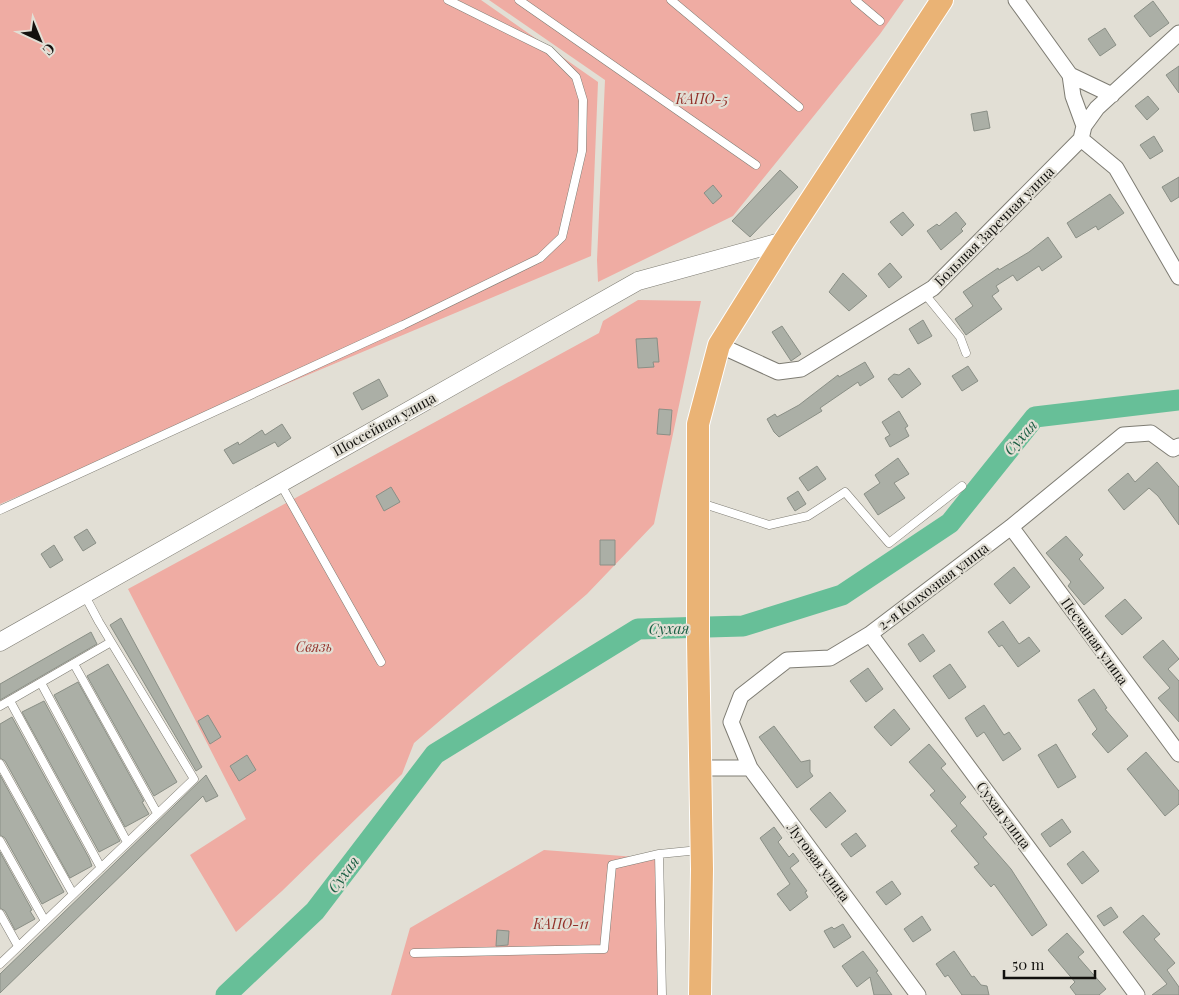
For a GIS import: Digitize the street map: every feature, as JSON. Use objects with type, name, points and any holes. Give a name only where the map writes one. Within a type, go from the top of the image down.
[{"type":"main road","points":[[700,995],[701,768],[698,640],[698,424],[719,345],[942,0]]},
{"type":"street","points":[[1016,0],[1070,75],[1082,132],[1116,168],[1179,277]]},
{"type":"street","name":"Большая Заречная улица","points":[[719,345],[778,372],[801,369],[933,288],[1082,132],[1097,108],[1179,33]]},
{"type":"street","points":[[1070,75],[1112,95]]},
{"type":"street","name":"Шоссейная улица","points":[[0,642],[638,281],[784,242]]},
{"type":"street","name":"2-я Колхозная улица","points":[[750,768],[731,722],[741,696],[787,660],[830,658],[870,634],[1011,527],[1123,436],[1151,433],[1177,451]]},
{"type":"street","name":"Песчаная улица","points":[[1011,527],[1179,754]]},
{"type":"street","name":"Сухая улица","points":[[870,634],[1137,995]]},
{"type":"street","points":[[701,768],[750,768]]},
{"type":"street","name":"Луговая улица","points":[[750,768],[918,995]]},
{"type":"lane","points":[[0,510],[403,324],[540,258],[562,237],[582,150],[583,100],[576,77],[549,50],[448,0]]},
{"type":"lane","points":[[519,0],[756,165]]},
{"type":"lane","points":[[671,0],[799,107]]},
{"type":"lane","points":[[855,0],[880,21]]},
{"type":"lane","points":[[924,293],[960,337],[966,353]]},
{"type":"lane","points":[[280,482],[380,662]]},
{"type":"lane","points":[[698,502],[769,525],[808,516],[845,492],[890,543],[962,486]]},
{"type":"lane","points":[[0,964],[194,779],[84,594]]},
{"type":"lane","points":[[0,706],[111,642]]},
{"type":"lane","points":[[74,664],[157,813]]},
{"type":"lane","points":[[40,683],[127,842]]},
{"type":"lane","points":[[10,701],[100,868]]},
{"type":"lane","points":[[0,764],[73,894]]},
{"type":"lane","points":[[0,841],[45,921]]},
{"type":"lane","points":[[414,953],[604,949],[612,865],[659,854],[701,850]]},
{"type":"lane","points":[[659,854],[662,995]]},
{"type":"lane","points":[[0,914],[18,946]]},
{"type":"green space","points":[[0,0],[481,0],[598,82],[591,256],[0,504]]},
{"type":"green space","name":"КАПО-5","points":[[489,0],[904,0],[880,34],[733,216],[598,282],[597,260],[605,80]]},
{"type":"green space","name":"Связь","points":[[638,300],[701,301],[654,524],[587,594],[414,743],[402,774],[282,891],[236,932],[190,855],[246,819],[128,589],[599,333],[603,321]]},
{"type":"green space","name":"КАПО-11","points":[[544,850],[662,859],[660,995],[391,995],[410,928]]},
{"type":"building","points":[[1153,1],[1169,23],[1150,37],[1134,16]]},
{"type":"building","points":[[1105,28],[1116,45],[1100,56],[1088,39]]},
{"type":"building","points":[[1179,66],[1179,93],[1166,75]]},
{"type":"building","points":[[1148,96],[1159,109],[1147,120],[1135,106]]},
{"type":"building","points":[[987,111],[990,128],[974,131],[971,114]]},
{"type":"building","points":[[1154,136],[1163,151],[1150,159],[1140,145]]},
{"type":"building","points":[[780,170],[798,187],[750,237],[732,221]]},
{"type":"building","points":[[1179,177],[1179,197],[1171,202],[1162,187]]},
{"type":"building","points":[[713,185],[722,196],[713,204],[704,193]]},
{"type":"building","points":[[1110,194],[1124,213],[1098,230],[1096,226],[1076,238],[1067,223]]},
{"type":"building","points":[[903,212],[914,225],[902,236],[890,222]]},
{"type":"building","points":[[956,212],[966,224],[961,229],[963,231],[941,250],[927,231],[937,224],[939,226]]},
{"type":"building","points":[[1048,237],[1062,257],[1042,271],[1039,266],[1017,281],[1013,275],[996,286],[999,291],[992,296],[1002,309],[966,335],[955,319],[973,306],[963,292],[998,268],[999,270],[1029,252]]},
{"type":"building","points":[[890,263],[902,277],[889,288],[878,274]]},
{"type":"building","points":[[843,273],[867,296],[849,311],[829,292]]},
{"type":"building","points":[[923,320],[932,336],[918,344],[909,329]]},
{"type":"building","points":[[782,326],[801,354],[791,361],[772,332]]},
{"type":"building","points":[[657,338],[659,362],[653,362],[654,367],[638,368],[636,339]]},
{"type":"building","points":[[865,362],[874,377],[860,386],[858,382],[820,408],[822,411],[779,437],[774,432],[767,419],[775,414],[777,417],[799,405],[838,375],[839,377]]},
{"type":"building","points":[[968,366],[978,381],[962,391],[952,376]]},
{"type":"building","points":[[909,368],[921,384],[902,398],[888,379],[894,374],[899,375]]},
{"type":"building","points":[[379,379],[388,396],[362,410],[353,393]]},
{"type":"building","points":[[659,409],[672,410],[670,435],[657,434]]},
{"type":"building","points":[[899,411],[908,426],[905,428],[909,436],[890,447],[885,438],[890,435],[882,422]]},
{"type":"building","points":[[282,424],[291,438],[278,447],[275,442],[233,464],[224,450],[238,442],[239,445],[262,430],[265,435]]},
{"type":"building","points":[[898,458],[909,474],[894,483],[905,498],[878,515],[864,494],[880,483],[875,475]]},
{"type":"building","points":[[1157,462],[1179,487],[1179,525],[1158,496],[1149,488],[1124,510],[1108,490],[1128,473],[1135,482]]},
{"type":"building","points":[[817,466],[826,479],[808,491],[799,478]]},
{"type":"building","points":[[391,487],[400,502],[384,511],[376,496]]},
{"type":"building","points":[[798,491],[806,504],[795,511],[787,498]]},
{"type":"building","points":[[87,529],[96,543],[83,551],[74,537]]},
{"type":"building","points":[[1066,536],[1083,555],[1079,559],[1104,588],[1084,605],[1068,586],[1071,582],[1046,553]]},
{"type":"building","points":[[600,540],[615,540],[615,565],[600,565]]},
{"type":"building","points":[[54,545],[63,560],[50,568],[41,554]]},
{"type":"building","points":[[1014,567],[1030,587],[1010,604],[994,584]]},
{"type":"building","points":[[1125,599],[1142,618],[1122,635],[1105,616]]},
{"type":"building","points":[[121,618],[202,767],[196,771],[110,625]]},
{"type":"building","points":[[1003,621],[1019,644],[1029,637],[1040,651],[1018,667],[1002,645],[999,647],[988,632]]},
{"type":"building","points":[[91,632],[97,644],[0,700],[0,684]]},
{"type":"building","points":[[923,634],[935,651],[920,662],[908,644]]},
{"type":"building","points":[[1163,640],[1179,659],[1168,669],[1179,681],[1179,722],[1158,698],[1170,688],[1143,657]]},
{"type":"building","points":[[108,664],[177,782],[154,796],[87,676]]},
{"type":"building","points":[[950,664],[966,687],[949,699],[933,676]]},
{"type":"building","points":[[868,668],[883,689],[866,702],[850,681]]},
{"type":"building","points":[[78,682],[144,801],[142,802],[149,814],[125,827],[54,695]]},
{"type":"building","points":[[1094,689],[1107,708],[1105,709],[1128,736],[1108,753],[1092,734],[1097,729],[1078,700]]},
{"type":"building","points":[[44,701],[120,841],[99,852],[22,712]]},
{"type":"building","points":[[984,705],[1004,735],[1009,732],[1021,749],[1003,761],[984,732],[977,737],[965,718]]},
{"type":"building","points":[[894,709],[910,729],[891,746],[874,727]]},
{"type":"building","points":[[208,715],[221,737],[210,744],[198,721]]},
{"type":"building","points":[[12,717],[92,866],[70,878],[5,761],[0,758],[0,724]]},
{"type":"building","points":[[774,726],[801,762],[810,760],[810,772],[813,776],[797,788],[759,737]]},
{"type":"building","points":[[929,744],[946,764],[941,768],[966,797],[960,803],[987,834],[983,837],[1011,869],[1047,925],[1032,936],[994,884],[991,887],[974,867],[979,864],[951,831],[957,826],[930,795],[935,791],[909,762]]},
{"type":"building","points":[[1056,744],[1076,777],[1058,788],[1038,755]]},
{"type":"building","points":[[1146,752],[1179,791],[1179,804],[1165,816],[1127,769]]},
{"type":"building","points":[[247,755],[256,770],[239,781],[230,766]]},
{"type":"building","points":[[0,775],[64,892],[42,904],[5,838],[0,835]]},
{"type":"building","points":[[206,775],[218,796],[206,802],[203,796],[0,993],[0,974]]},
{"type":"building","points":[[830,792],[846,811],[826,828],[810,809]]},
{"type":"building","points":[[1062,819],[1071,832],[1050,847],[1041,834]]},
{"type":"building","points":[[774,827],[782,838],[778,842],[789,857],[793,853],[799,861],[790,868],[807,891],[805,892],[808,897],[790,911],[777,894],[790,884],[760,838]]},
{"type":"building","points":[[856,833],[866,846],[851,857],[841,844]]},
{"type":"building","points":[[1083,851],[1099,871],[1082,884],[1067,864]]},
{"type":"building","points":[[0,852],[32,910],[30,911],[35,919],[15,930],[5,911],[0,908]]},
{"type":"building","points":[[892,881],[901,894],[886,905],[876,892]]},
{"type":"building","points":[[1111,907],[1118,917],[1104,926],[1097,916]]},
{"type":"building","points":[[1143,915],[1160,934],[1154,939],[1175,963],[1167,970],[1179,987],[1179,995],[1152,995],[1167,984],[1123,932]]},
{"type":"building","points":[[922,916],[931,930],[913,942],[904,929]]},
{"type":"building","points":[[843,924],[851,937],[834,948],[824,931],[832,927],[834,929]]},
{"type":"building","points":[[497,930],[509,931],[508,945],[496,946]]},
{"type":"building","points":[[1067,933],[1084,952],[1078,957],[1106,989],[1099,995],[1076,995],[1070,987],[1075,982],[1048,950]]},
{"type":"building","points":[[863,951],[878,971],[876,972],[892,995],[874,995],[870,977],[857,987],[842,966]]},
{"type":"building","points":[[954,951],[972,977],[974,976],[981,985],[987,986],[989,995],[962,995],[948,975],[945,977],[936,964]]},
{"type":"waterway","name":"Сухая","points":[[226,995],[315,911],[435,754],[638,629],[743,626],[842,595],[950,523],[1035,417],[1179,400]]}]
